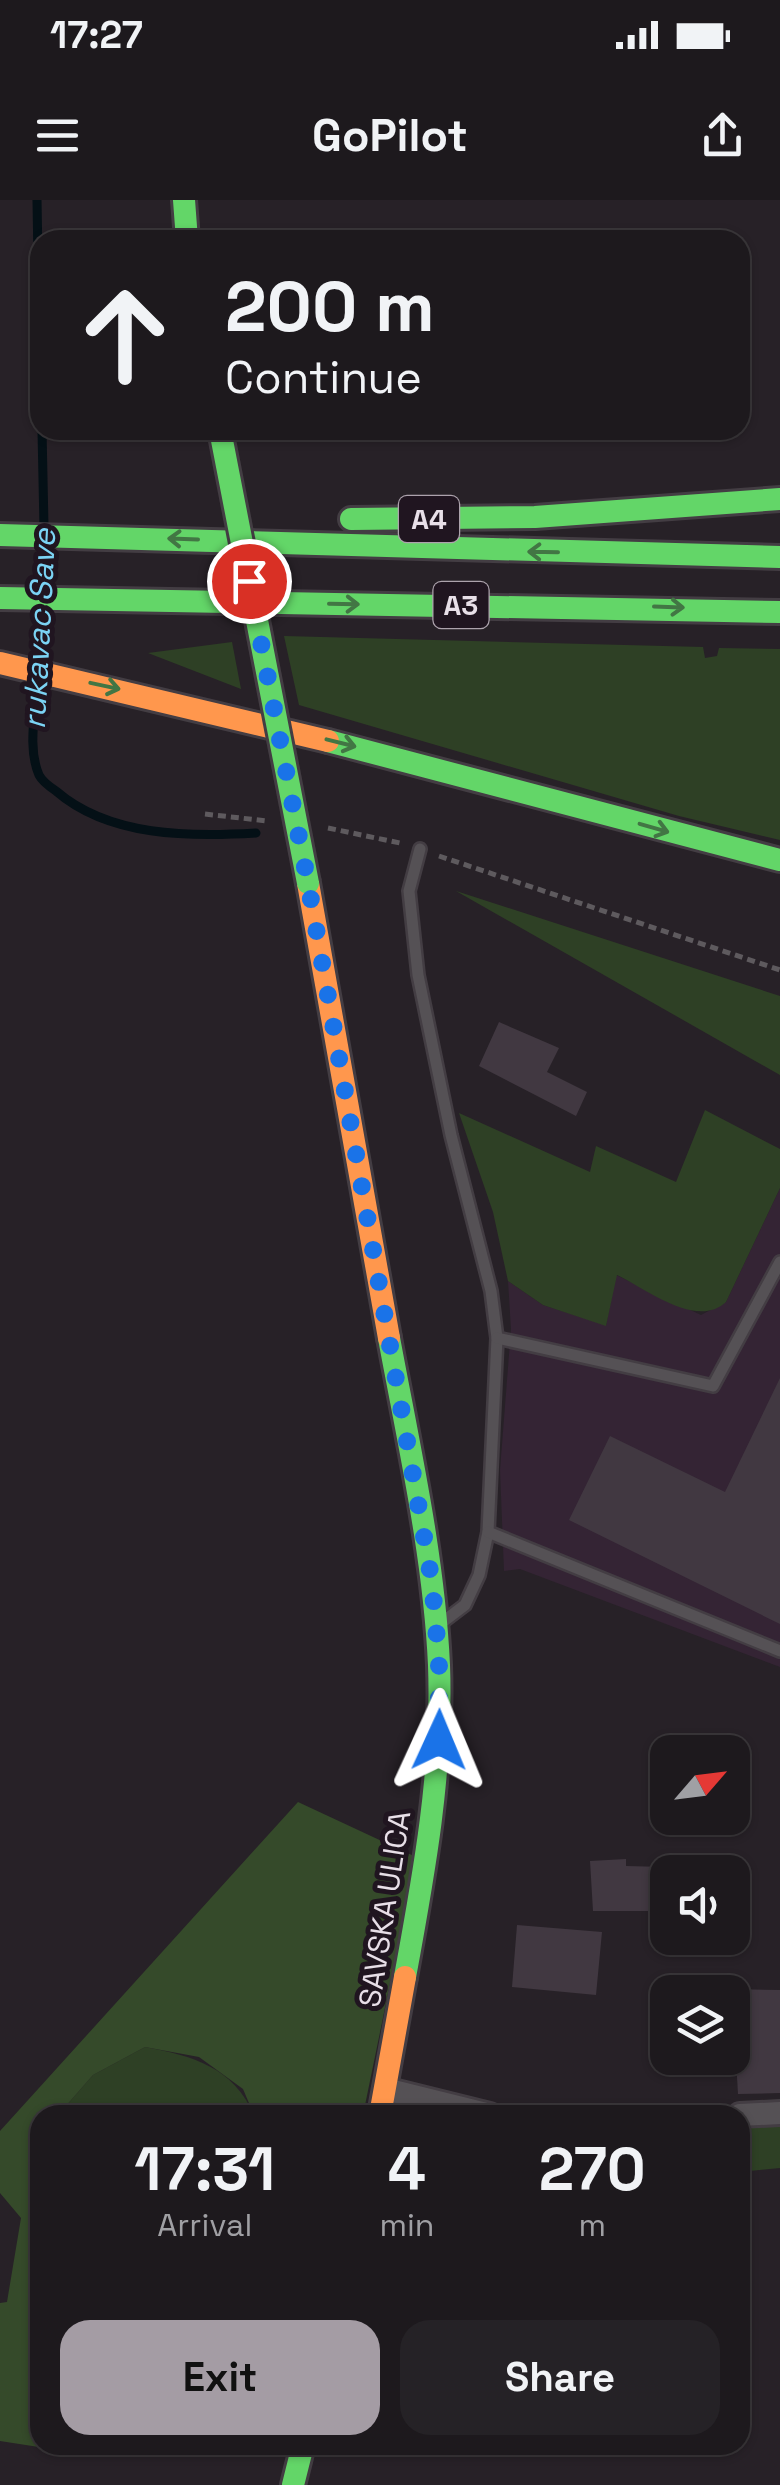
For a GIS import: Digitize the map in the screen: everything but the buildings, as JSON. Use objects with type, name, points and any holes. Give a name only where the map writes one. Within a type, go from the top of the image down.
[{"type":"main road","points":[[184,200],[186,230]]},
{"type":"main road","name":"SAVSKA ULICA","points":[[222,440],[308,883],[420,1509],[437,1626],[440,1717],[434,1800],[382,2105]]},
{"type":"main road","name":"A4","points":[[324,519],[535,517],[780,500]]},
{"type":"main road","points":[[142,530],[284,519]]},
{"type":"main road","name":"A3","points":[[0,534],[83,536],[142,530],[780,558]]},
{"type":"main road","name":"A3","points":[[0,598],[780,612]]},
{"type":"main road","points":[[0,663],[142,694],[780,860]]},
{"type":"main road","points":[[293,2485],[300,2455]]},
{"type":"street","points":[[385,2090],[448,2105]]},
{"type":"street","points":[[750,2115],[780,2114]]},
{"type":"lane","points":[[420,849],[409,891],[418,976],[451,1135],[491,1291],[497,1338],[488,1532],[479,1575],[465,1605],[437,1626]]},
{"type":"lane","points":[[497,1338],[712,1386],[780,1262]]},
{"type":"lane","points":[[488,1532],[780,1651]]},
{"type":"path","points":[[206,814],[283,823]]},
{"type":"path","points":[[322,828],[361,832],[420,849],[780,970]]},
{"type":"shaded area","points":[[780,1188],[780,1667],[520,1569],[504,1571],[500,1470],[511,1329],[508,1281],[543,1305],[606,1325],[616,1275],[701,1315],[726,1302]]},
{"type":"green space","points":[[284,636],[703,647],[705,658],[717,656],[719,648],[780,649],[780,840],[679,816],[299,705]]},
{"type":"green space","points":[[232,642],[241,689],[148,653]]},
{"type":"green space","points":[[456,891],[780,996],[780,1075]]},
{"type":"green space","points":[[705,1110],[780,1149],[780,1188],[726,1302],[714,1309],[687,1309],[617,1275],[606,1326],[543,1305],[508,1281],[493,1212],[459,1113],[590,1172],[596,1146],[676,1182]]},
{"type":"green space","points":[[298,1802],[416,1857],[365,2105],[250,2105],[243,2089],[199,2057],[145,2047],[93,2075],[67,2105],[30,2105],[30,2446],[0,2441],[0,2303],[7,2302],[21,2218],[0,2193],[0,2131]]},
{"type":"green space","points":[[145,2047],[210,2066],[235,2085],[248,2105],[67,2105],[93,2075]]},
{"type":"green space","points":[[780,2124],[780,2168],[750,2171],[750,2125]]},
{"type":"waterway","name":"rukavac Save","points":[[37,200],[38,230]]},
{"type":"waterway","name":"rukavac Save","points":[[42,440],[44,527]]},
{"type":"waterway","name":"rukavac Save","points":[[41,587],[43,547]]},
{"type":"waterway","name":"rukavac Save","points":[[38,662],[40,612]]},
{"type":"waterway","name":"rukavac Save","points":[[37,682],[35,764],[44,782],[77,806],[100,818],[151,831],[256,833]]},
{"type":"traffic: fast","points":[[184,200],[186,230]]},
{"type":"traffic: fast","points":[[222,440],[308,883]]},
{"type":"traffic: fast","points":[[351,519],[535,517],[780,499]]},
{"type":"traffic: fast","points":[[0,535],[780,557]]},
{"type":"traffic: fast","points":[[0,598],[780,612]]},
{"type":"traffic: fast","points":[[328,741],[780,860]]},
{"type":"traffic: fast","points":[[389,1338],[426,1542],[439,1665],[435,1783],[405,1977]]},
{"type":"traffic: fast","points":[[293,2485],[300,2455]]},
{"type":"traffic: slow","points":[[0,663],[328,741]]},
{"type":"traffic: slow","points":[[308,883],[389,1338]]},
{"type":"traffic: slow","points":[[382,2105],[405,1977]]},
{"type":"route","points":[[249,581],[308,883],[432,1582],[439,1662],[439,1740]]}]
